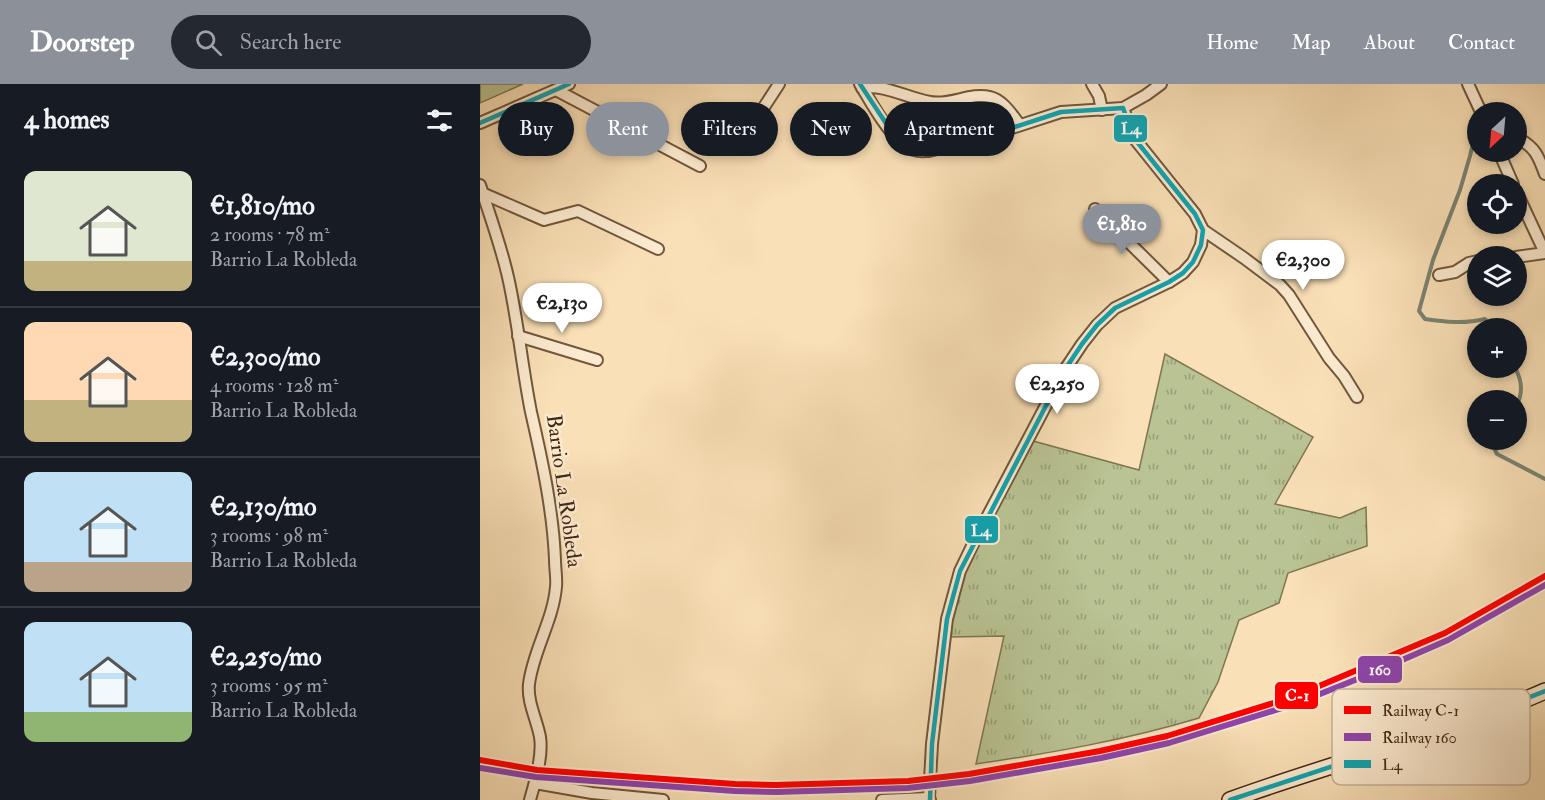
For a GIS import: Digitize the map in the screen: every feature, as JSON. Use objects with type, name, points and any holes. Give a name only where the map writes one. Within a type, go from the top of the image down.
[{"type":"street","points":[[480,123],[569,84]]},
{"type":"street","points":[[767,102],[779,84]]},
{"type":"street","points":[[1092,84],[1099,96],[1102,110]]},
{"type":"street","points":[[1020,125],[1005,106],[993,97],[980,95],[944,103],[929,102],[873,85],[861,85],[875,111],[891,132],[906,146],[915,150],[929,151],[981,138],[1061,112],[1123,108],[1161,84]]},
{"type":"street","points":[[1468,84],[1476,102]]},
{"type":"street","points":[[556,90],[700,166]]},
{"type":"street","points":[[1123,108],[1134,138],[1195,213],[1203,230],[1280,285],[1289,295],[1357,398]]},
{"type":"street","points":[[1527,144],[1537,153],[1545,174]]},
{"type":"street","points":[[481,189],[544,219],[578,211],[658,249]]},
{"type":"street","name":"Barrio La Robleda","points":[[481,189],[504,257],[509,280],[531,412],[540,449],[555,561],[556,587],[529,685],[529,697],[540,739],[540,757],[530,800]]},
{"type":"street","points":[[1095,209],[1169,282]]},
{"type":"street","points":[[1527,215],[1545,253],[1527,255]]},
{"type":"street","points":[[882,800],[930,799],[932,744],[947,619],[960,571],[1064,371],[1097,325],[1115,308],[1183,273],[1193,262],[1201,245],[1203,230]]},
{"type":"street","points":[[1439,275],[1455,272],[1467,264]]},
{"type":"street","points":[[518,336],[597,360]]},
{"type":"street","points":[[1530,697],[1545,691]]},
{"type":"street","points":[[1230,800],[1332,766]]},
{"type":"street","points":[[535,783],[592,793],[663,800]]},
{"type":"green space","points":[[480,84],[523,84],[480,103]]},
{"type":"green space","points":[[1165,354],[1313,437],[1275,504],[1340,518],[1366,507],[1367,546],[1288,573],[1279,603],[1239,620],[1218,682],[1199,718],[1088,745],[976,764],[1004,636],[950,637],[960,571],[1022,438],[1139,470]]},
{"type":"waterway","points":[[1467,322],[1425,319],[1419,311],[1433,260],[1468,162]]},
{"type":"waterway","points":[[1519,378],[1521,390]]},
{"type":"waterway","points":[[1495,450],[1497,454],[1545,479]]},
{"type":"rail line","name":"C-1","points":[[480,760],[537,770],[735,784],[908,781],[969,774],[1100,751],[1167,736],[1293,697],[1445,633],[1545,576]]},
{"type":"rail line","name":"160","points":[[1332,689],[1448,640],[1545,585]]},
{"type":"rail line","name":"160","points":[[480,768],[536,777],[735,791],[908,788],[970,781],[1101,758],[1169,743],[1295,704],[1332,689]]},
{"type":"transit line","name":"L4","points":[[480,123],[569,84]]},
{"type":"transit line","name":"L4","points":[[860,84],[891,131],[906,146],[920,151],[929,151],[981,138],[1061,112],[1123,108],[1134,138],[1195,214],[1203,230],[1201,245],[1193,262],[1183,273],[1115,308],[1082,344],[1064,371],[960,571],[947,619],[932,744],[930,800]]},
{"type":"transit line","name":"L4","points":[[1530,697],[1545,691]]},
{"type":"transit line","name":"L4","points":[[1230,800],[1332,766]]}]
